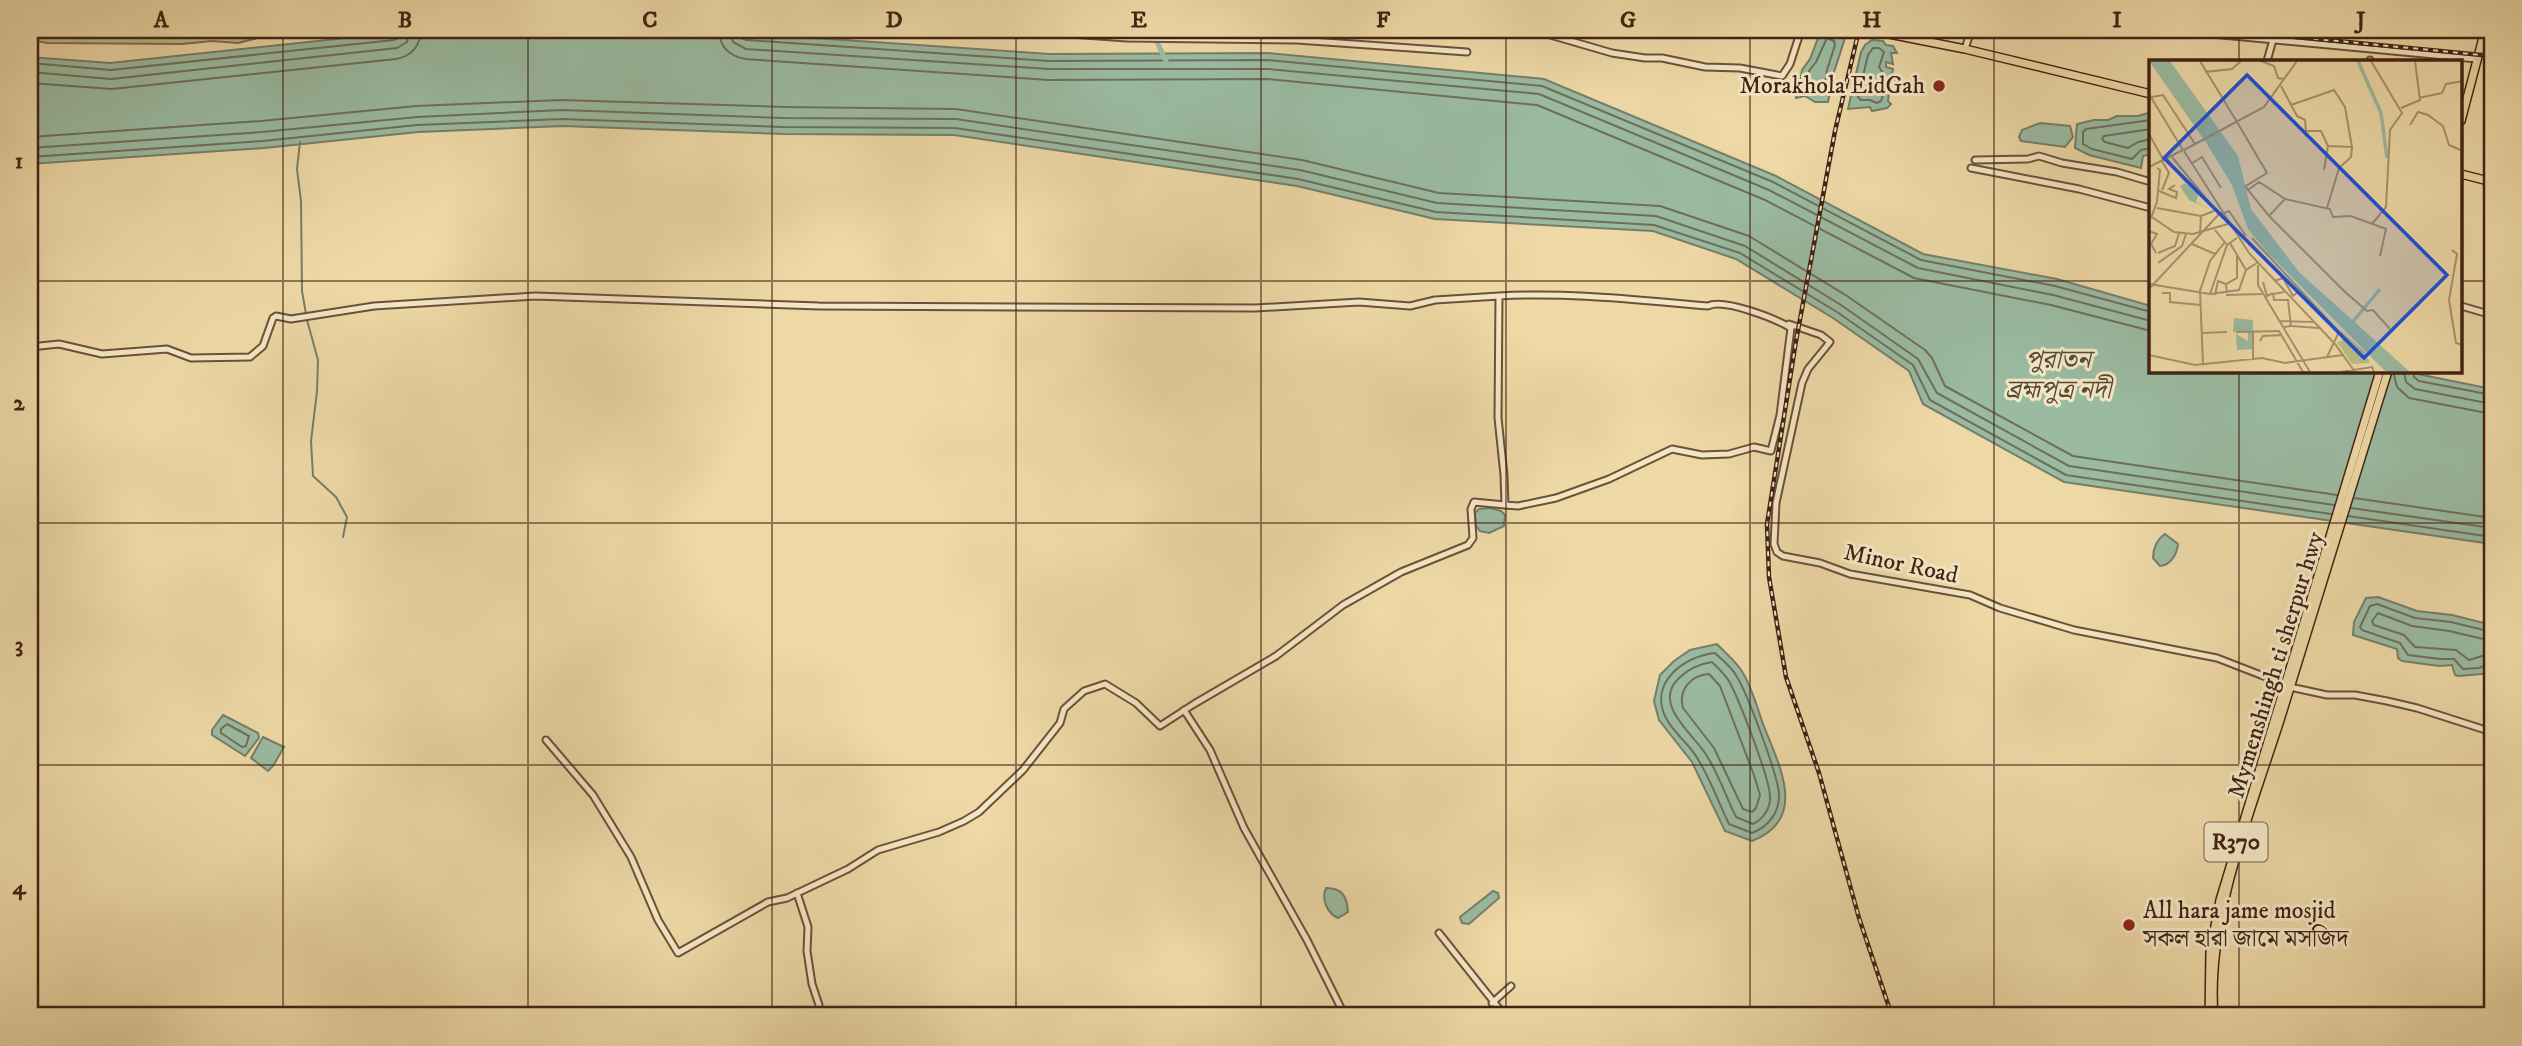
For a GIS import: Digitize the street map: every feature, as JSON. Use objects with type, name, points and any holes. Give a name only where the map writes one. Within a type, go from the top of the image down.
[{"type":"main road","points":[[1869,30],[1965,49],[2149,94]]},
{"type":"main road","points":[[2462,117],[2486,30]]},
{"type":"main road","points":[[2462,177],[2492,184]]},
{"type":"main road","name":"Mymenshingh ti sherpur hwy","points":[[2214,1016],[2214,968],[2223,906],[2379,373]]},
{"type":"main road","name":"Mymenshingh ti sherpur hwy","points":[[2290,674],[2387,373]]},
{"type":"main road","name":"Mymenshingh ti sherpur hwy","points":[[2209,1016],[2210,952],[2220,900],[2287,686]]},
{"type":"street","points":[[1012,30],[1127,38],[1297,40],[1467,52]]},
{"type":"street","points":[[1533,30],[1612,53],[1662,58],[1705,67],[1740,68],[1782,76],[1790,64],[1801,30]]},
{"type":"street","points":[[1965,49],[1971,30]]},
{"type":"street","points":[[2169,30],[2477,59]]},
{"type":"street","points":[[2267,60],[2273,40]]},
{"type":"street","points":[[1975,160],[2028,159],[2039,156],[2149,181]]},
{"type":"street","points":[[1971,168],[2079,189],[2149,207]]},
{"type":"street","points":[[30,347],[59,344],[102,354],[167,349],[191,358],[250,357],[263,346],[276,316],[291,319],[374,306],[535,296],[819,306],[1255,308],[1359,302],[1410,306],[1435,300],[1548,293],[1626,297],[1708,306],[1714,303],[1780,322],[1791,328],[1780,415],[1771,451],[1754,447],[1729,454],[1702,455],[1672,449],[1609,479],[1556,498],[1518,506],[1472,503],[1473,538],[1468,545],[1420,563],[1377,585],[1309,629],[1276,656],[1160,726],[1148,712],[1105,684],[1084,691],[1064,709],[1060,723],[1023,770],[979,812],[939,832],[878,850],[848,869],[787,898],[768,902],[678,953],[658,919],[631,857],[593,795],[546,740]]},
{"type":"street","points":[[1499,296],[1498,418],[1504,505]]},
{"type":"street","points":[[2462,306],[2492,315]]},
{"type":"street","name":"Minor Road","points":[[1780,322],[1821,335],[1830,342],[1808,369],[1802,383],[1776,503],[1774,544],[1777,552],[1850,574],[1970,596],[2000,608],[2074,629],[2217,658],[2287,686]]},
{"type":"street","points":[[2287,686],[2327,695],[2355,695],[2387,701],[2492,732]]},
{"type":"street","points":[[1184,710],[1210,750],[1244,828],[1307,940],[1345,1016]]},
{"type":"street","points":[[797,893],[808,927],[807,951],[818,1016]]},
{"type":"street","points":[[1438,933],[1504,1016]]},
{"type":"street","points":[[1492,1003],[1511,986]]},
{"type":"green space","points":[[30,30],[309,30],[269,35],[238,43],[212,41],[182,44],[47,43],[30,40]]},
{"type":"water","name":"পুরাতন ব্রহ্মপুত্র নদী","points":[[468,30],[695,30],[1050,54],[1268,53],[1544,79],[1776,176],[1923,254],[2057,279],[2149,305],[2149,373],[2413,373],[2492,389],[2492,544],[2064,482],[1923,404],[1909,371],[1833,318],[1736,259],[1653,231],[1435,219],[1297,186],[954,135],[783,134],[563,126],[418,132],[264,148],[30,164],[30,57],[110,63],[393,33]]},
{"type":"water","points":[[1821,30],[1842,33],[1845,38],[1828,102],[1815,102],[1805,96],[1796,98],[1802,70],[1810,59]]},
{"type":"water","points":[[1872,40],[1893,46],[1897,53],[1891,53],[1893,64],[1886,62],[1886,67],[1893,69],[1895,79],[1893,92],[1889,93],[1888,101],[1891,104],[1887,108],[1872,111],[1870,107],[1848,109],[1861,52]]},
{"type":"water","points":[[2149,113],[2149,154],[2143,156],[2141,168],[2089,155],[2075,148],[2077,124],[2108,120],[2117,116]]},
{"type":"water","points":[[2040,123],[2070,126],[2073,137],[2065,147],[2021,141],[2019,137],[2022,130]]},
{"type":"water","points":[[1490,508],[1505,515],[1504,526],[1489,533],[1480,531],[1476,526],[1475,513],[1479,509]]},
{"type":"water","points":[[2165,534],[2178,544],[2173,558],[2160,566],[2153,555],[2158,541]]},
{"type":"water","points":[[2378,597],[2417,611],[2452,615],[2492,625],[2492,667],[2482,674],[2458,676],[2455,675],[2452,665],[2402,661],[2398,658],[2397,649],[2353,635],[2354,622],[2366,598]]},
{"type":"water","points":[[1717,644],[1743,673],[1782,773],[1785,805],[1780,819],[1769,831],[1752,841],[1725,831],[1692,762],[1659,720],[1654,701],[1660,675],[1674,661],[1690,650]]},
{"type":"water","points":[[223,715],[258,733],[259,738],[245,756],[212,735],[212,730]]},
{"type":"water","points":[[263,737],[284,747],[268,771],[251,758]]},
{"type":"water","points":[[1326,888],[1343,894],[1348,912],[1338,918],[1331,913],[1325,901]]},
{"type":"water","points":[[1493,891],[1498,893],[1499,898],[1469,924],[1462,923],[1460,917]]},
{"type":"waterway","points":[[1152,30],[1154,34]]},
{"type":"waterway","points":[[1157,42],[1166,61]]},
{"type":"waterway","points":[[300,142],[297,169],[301,201],[302,291],[306,314]]},
{"type":"waterway","points":[[307,320],[318,360],[311,441],[313,476],[336,497],[347,517],[343,537]]},
{"type":"railway","points":[[1859,30],[1835,131],[1796,341],[1767,524],[1769,577],[1786,677],[1819,773],[1859,918],[1892,1016]]},
{"type":"railway","points":[[2224,30],[2492,56]]},
{"type":"place","name":"Morakhola EidGah","points":[[1939,86]]},
{"type":"place","name":"All hara jame mosjid সকল হারা জামে মসজিদ","points":[[2129,925]]}]
